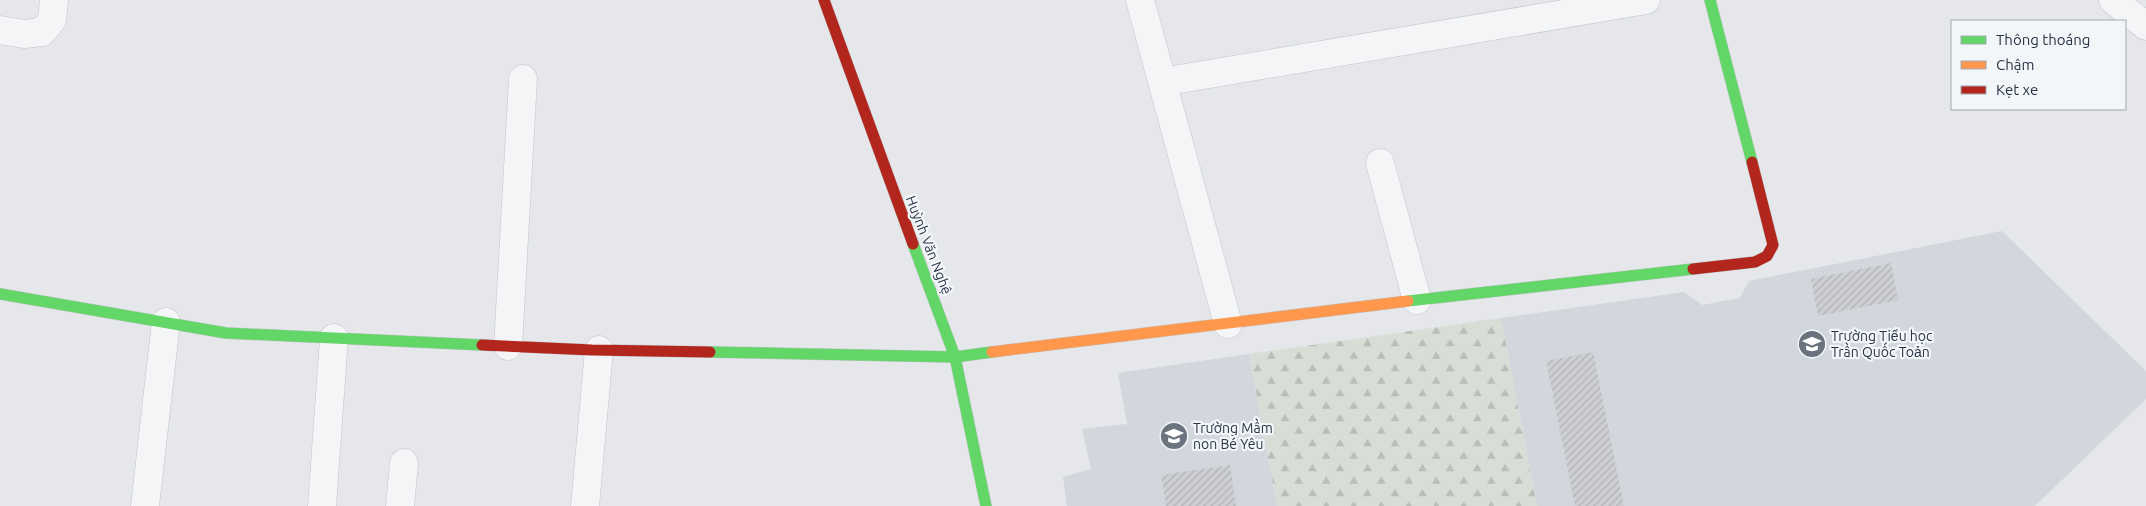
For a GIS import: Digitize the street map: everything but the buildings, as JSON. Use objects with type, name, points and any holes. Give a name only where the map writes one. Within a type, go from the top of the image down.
[{"type":"street","points":[[0,30],[24,34],[42,32],[52,20],[54,0]]},
{"type":"street","name":"Huỳnh Văn Nghệ","points":[[824,0],[853,84],[955,358],[986,506]]},
{"type":"street","points":[[1140,0],[1228,324]]},
{"type":"street","points":[[1162,82],[1646,0]]},
{"type":"street","points":[[0,294],[226,333],[599,350],[955,358],[1417,300],[1755,262],[1767,256],[1773,245],[1710,0]]},
{"type":"street","points":[[2113,0],[2146,26]]},
{"type":"street","points":[[508,346],[524,79]]},
{"type":"street","points":[[1380,163],[1417,300]]},
{"type":"street","points":[[145,506],[166,322]]},
{"type":"street","points":[[322,506],[334,338]]},
{"type":"street","points":[[585,506],[599,350]]},
{"type":"street","points":[[400,506],[404,463]]},
{"type":"shaded area","name":"Trường Tiểu học Trần Quốc Toản","points":[[2002,231],[2146,371],[2146,399],[2035,506],[1537,506],[1501,318],[1684,292],[1702,305],[1740,298],[1749,281]]},
{"type":"shaded area","name":"Trường Mầm non Bé Yêu","points":[[1249,354],[1277,506],[1067,506],[1063,477],[1091,469],[1082,429],[1127,424],[1118,373]]},
{"type":"green space","points":[[1501,318],[1537,506],[1277,506],[1249,354]]},
{"type":"traffic: fast","points":[[1710,0],[1752,162]]},
{"type":"traffic: fast","points":[[913,244],[955,357],[986,506]]},
{"type":"traffic: fast","points":[[1408,301],[1693,269]]},
{"type":"traffic: fast","points":[[0,294],[226,333],[482,345]]},
{"type":"traffic: fast","points":[[710,352],[955,357],[992,352]]},
{"type":"traffic: slow","points":[[992,352],[1408,301]]},
{"type":"traffic: jam","points":[[824,0],[913,244]]},
{"type":"traffic: jam","points":[[1693,269],[1755,262],[1767,256],[1773,245],[1752,162]]},
{"type":"traffic: jam","points":[[482,345],[592,350],[710,352]]},
{"type":"place","name":"Trường Tiểu học Trần Quốc Toản","points":[[1812,344]]},
{"type":"place","name":"Trường Mầm non Bé Yêu","points":[[1174,436]]}]
